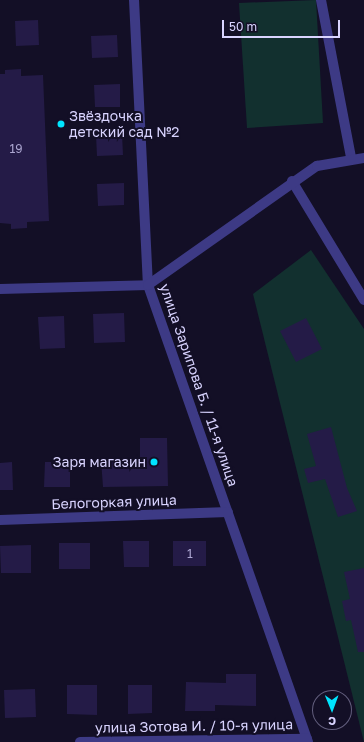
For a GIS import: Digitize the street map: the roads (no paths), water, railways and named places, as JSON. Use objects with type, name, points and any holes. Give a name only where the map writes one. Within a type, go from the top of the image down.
[{"type":"street","name":"улица Зарипова Б. / 11-я улица","points":[[134,0],[148,285],[307,740]]},
{"type":"street","points":[[321,0],[352,158]]},
{"type":"street","points":[[0,289],[148,285],[292,181],[317,166],[352,158],[364,158]]},
{"type":"street","points":[[292,181],[364,300]]},
{"type":"street","name":"Белогоркая улица","points":[[0,520],[228,512]]},
{"type":"street","name":"улица Зотова И. / 10-я улица","points":[[80,742],[307,740]]},
{"type":"place","name":"Звёздочка детский сад №2","points":[[61,124]]},
{"type":"place","name":"Заря магазин","points":[[154,462]]}]
